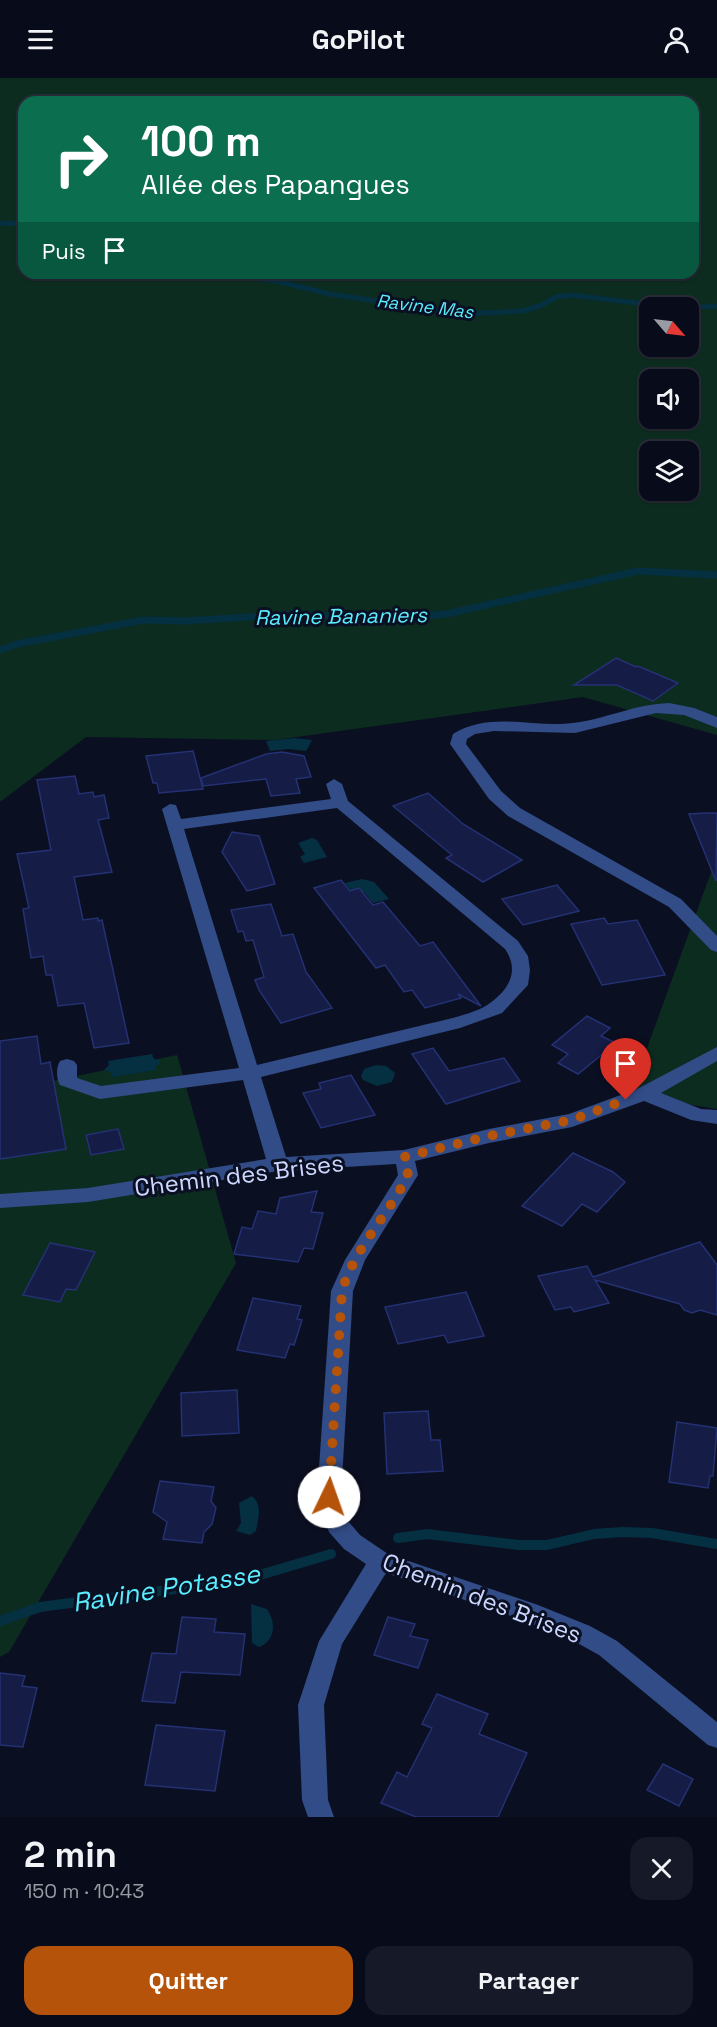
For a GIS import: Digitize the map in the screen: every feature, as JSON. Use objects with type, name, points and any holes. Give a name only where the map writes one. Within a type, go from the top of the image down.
[{"type":"street","points":[[717,723],[699,714],[667,708],[563,729],[484,726],[467,731],[459,737],[458,744],[495,795],[514,812],[675,903],[717,946]]},
{"type":"street","points":[[67,1065],[67,1081],[100,1093],[250,1073],[478,1016],[495,1009],[519,985],[521,970],[519,957],[502,936],[341,803],[334,784]]},
{"type":"street","points":[[278,1164],[172,817],[341,803]]},
{"type":"street","points":[[404,1157],[489,1136],[572,1120],[644,1094],[717,1053]]},
{"type":"street","points":[[644,1094],[698,1115],[717,1117]]},
{"type":"street","name":"Chemin des Brises","points":[[0,1201],[88,1195],[278,1164],[404,1157],[408,1175],[359,1251],[348,1271],[342,1291],[329,1497],[337,1525],[352,1542],[380,1561],[529,1612],[581,1633],[608,1648],[717,1737]]},
{"type":"street","points":[[321,1817],[315,1800],[311,1705],[331,1641],[380,1561]]},
{"type":"green space","points":[[0,78],[717,78],[717,735],[583,697],[275,740],[86,737],[0,802]]},
{"type":"green space","points":[[717,856],[717,1109],[630,1095]]},
{"type":"green space","points":[[177,1055],[236,1263],[9,1652],[0,1657],[0,1092]]},
{"type":"water","points":[[295,738],[312,740],[306,751],[289,749],[270,751],[266,741]]},
{"type":"water","points":[[312,838],[317,840],[327,857],[304,863],[300,857],[305,854],[298,843]]},
{"type":"water","points":[[362,879],[374,882],[389,899],[373,903],[364,892],[353,893],[345,883]]},
{"type":"water","points":[[152,1054],[154,1059],[160,1060],[160,1064],[155,1066],[156,1070],[112,1077],[111,1072],[104,1070],[109,1065],[108,1061]]},
{"type":"water","points":[[376,1065],[386,1066],[395,1073],[392,1082],[377,1086],[363,1080],[361,1076],[364,1069]]},
{"type":"water","points":[[252,1496],[258,1504],[259,1512],[256,1531],[250,1535],[236,1531],[241,1523],[239,1503]]},
{"type":"water","points":[[251,1604],[267,1609],[272,1619],[273,1630],[269,1640],[259,1647],[252,1643]]},
{"type":"building","points":[[616,658],[678,683],[653,701],[617,685],[574,685]]},
{"type":"building","points":[[193,751],[203,789],[159,793],[157,783],[153,783],[146,756]]},
{"type":"building","points":[[282,752],[304,756],[311,777],[296,779],[300,793],[271,796],[266,779],[203,786],[201,778],[266,754]]},
{"type":"building","points":[[75,776],[79,794],[93,792],[94,797],[104,795],[109,818],[98,820],[112,872],[74,877],[83,920],[98,918],[98,921],[102,920],[129,1043],[94,1048],[84,1003],[58,1006],[52,975],[46,975],[43,956],[31,958],[23,909],[29,908],[17,854],[51,850],[37,780]]},
{"type":"building","points":[[428,793],[463,824],[522,860],[483,882],[446,858],[452,855],[393,806]]},
{"type":"building","points":[[717,813],[716,881],[689,814]]},
{"type":"building","points":[[232,832],[259,836],[275,884],[247,891],[222,852]]},
{"type":"building","points":[[341,880],[350,891],[359,888],[373,905],[383,902],[420,946],[433,942],[481,1006],[458,994],[461,998],[425,1008],[412,990],[404,992],[385,965],[376,968],[314,888]]},
{"type":"building","points":[[557,885],[579,911],[523,925],[502,899]]},
{"type":"building","points":[[271,904],[282,936],[293,934],[306,972],[332,1008],[281,1023],[259,990],[255,980],[264,977],[253,940],[246,941],[243,931],[238,932],[231,910]]},
{"type":"building","points":[[604,918],[608,924],[637,920],[665,975],[602,985],[571,924]]},
{"type":"building","points":[[587,1016],[610,1028],[601,1036],[616,1043],[578,1074],[558,1063],[568,1054],[552,1045]]},
{"type":"building","points":[[37,1036],[41,1064],[50,1062],[66,1149],[0,1159],[0,1041]]},
{"type":"building","points":[[433,1048],[449,1071],[504,1058],[520,1081],[446,1104],[412,1054]]},
{"type":"building","points":[[351,1075],[375,1115],[321,1128],[303,1093],[321,1089],[319,1083]]},
{"type":"building","points":[[118,1129],[124,1149],[91,1155],[86,1135]]},
{"type":"building","points":[[573,1153],[613,1172],[625,1182],[597,1212],[582,1204],[562,1226],[522,1206]]},
{"type":"building","points":[[317,1191],[311,1212],[323,1213],[313,1249],[304,1248],[298,1262],[234,1254],[242,1227],[252,1229],[258,1211],[276,1214],[280,1198]]},
{"type":"building","points":[[700,1242],[717,1265],[717,1315],[700,1310],[692,1313],[684,1310],[680,1304],[595,1280],[609,1303],[574,1312],[571,1307],[555,1310],[538,1276],[587,1266],[593,1277]]},
{"type":"building","points":[[50,1243],[95,1252],[76,1290],[66,1289],[60,1302],[23,1295]]},
{"type":"building","points":[[466,1292],[484,1336],[448,1343],[444,1335],[398,1344],[385,1307]]},
{"type":"building","points":[[253,1298],[301,1306],[297,1319],[302,1320],[294,1345],[290,1344],[285,1358],[237,1350]]},
{"type":"building","points":[[237,1390],[239,1433],[182,1436],[181,1393]]},
{"type":"building","points":[[428,1411],[431,1440],[440,1440],[443,1471],[387,1474],[384,1413]]},
{"type":"building","points":[[677,1422],[717,1428],[713,1476],[710,1476],[708,1488],[669,1482]]},
{"type":"building","points":[[160,1481],[214,1487],[211,1501],[216,1508],[212,1524],[204,1532],[202,1543],[163,1539],[167,1522],[153,1512]]},
{"type":"building","points":[[182,1617],[216,1619],[214,1632],[245,1634],[240,1675],[181,1672],[175,1703],[142,1701],[152,1653],[176,1654]]},
{"type":"building","points":[[388,1617],[415,1624],[410,1636],[428,1640],[418,1668],[374,1655]]},
{"type":"building","points":[[0,1673],[25,1676],[22,1686],[37,1688],[23,1747],[0,1745]]},
{"type":"building","points":[[437,1694],[488,1714],[479,1734],[527,1753],[498,1817],[416,1817],[381,1803],[397,1772],[407,1777],[432,1728],[422,1724]]},
{"type":"building","points":[[156,1725],[225,1731],[215,1791],[145,1785]]},
{"type":"building","points":[[663,1764],[693,1779],[679,1806],[647,1790]]},
{"type":"waterway","name":"Ravine Mas","points":[[0,223],[18,224]]},
{"type":"waterway","name":"Ravine Mas","points":[[258,279],[330,294],[464,314],[523,311],[542,305],[556,297],[571,295],[639,303]]},
{"type":"waterway","name":"Ravine Mas","points":[[699,307],[717,306]]},
{"type":"waterway","name":"Ravine Bananiers","points":[[0,650],[17,644],[144,620],[185,621],[293,614],[388,619],[446,614],[638,571],[717,575]]},
{"type":"waterway","name":"Ravine Potasse","points":[[398,1538],[427,1534],[519,1545],[547,1545],[594,1534],[622,1532],[652,1533],[717,1544]]},
{"type":"waterway","name":"Ravine Potasse","points":[[0,1621],[40,1607],[243,1580],[331,1554]]},
{"type":"route","points":[[329,1497],[342,1291],[348,1271],[359,1251],[404,1185],[408,1175],[404,1157],[489,1136],[572,1120],[626,1100]]}]
